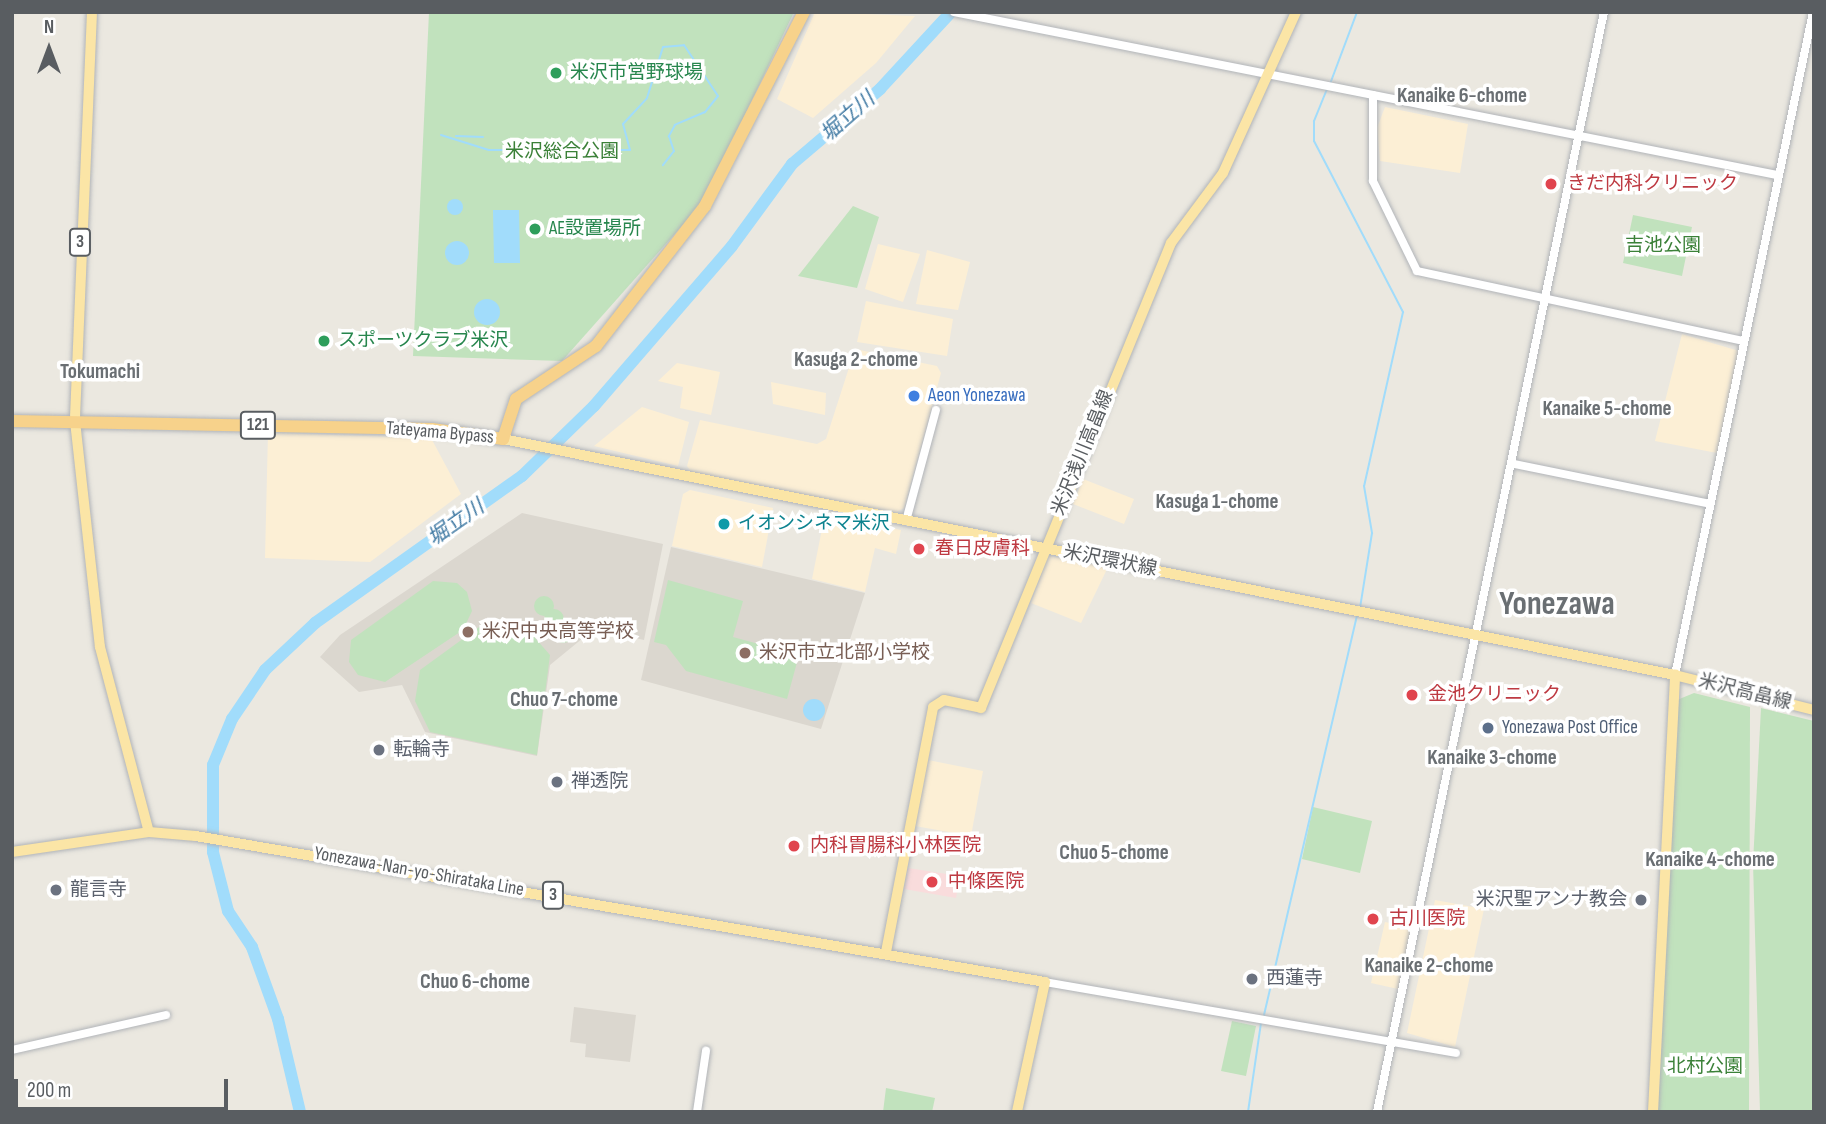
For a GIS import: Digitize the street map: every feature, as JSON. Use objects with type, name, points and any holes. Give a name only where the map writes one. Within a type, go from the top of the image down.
[{"type":"highway","name":"Tateyama Bypass","points":[[12,421],[432,429],[503,439],[516,399],[596,346],[705,206],[804,12]]},
{"type":"main road","name":"3","points":[[92,12],[75,421],[100,647],[149,832]]},
{"type":"main road","name":"米沢浅川高畠線","points":[[886,952],[933,707],[944,700],[981,708],[1171,243],[1223,173],[1296,12]]},
{"type":"main road","name":"米沢環状線","points":[[503,439],[1675,675]]},
{"type":"main road","points":[[1653,1112],[1675,675]]},
{"type":"main road","name":"米沢高畠線","points":[[1675,675],[1814,709]]},
{"type":"main road","name":"Yonezawa-Nan-yo-Shirataka Line","points":[[149,832],[220,840],[886,952],[1045,982]]},
{"type":"main road","points":[[12,852],[149,832]]},
{"type":"main road","points":[[1017,1112],[1045,982]]},
{"type":"street","points":[[954,12],[1777,175]]},
{"type":"street","points":[[1377,1112],[1479,637],[1604,12]]},
{"type":"street","points":[[1675,675],[1813,12]]},
{"type":"street","points":[[1373,95],[1373,181],[1412,266],[1423,274],[1744,341]]},
{"type":"street","points":[[906,521],[936,410]]},
{"type":"street","points":[[1514,464],[1710,504]]},
{"type":"street","points":[[1045,982],[1456,1053]]},
{"type":"street","points":[[12,1050],[166,1014]]},
{"type":"street","points":[[697,1112],[706,1051]]},
{"type":"shaded area","points":[[815,12],[915,16],[876,63],[813,118],[777,99]]},
{"type":"shaded area","points":[[1385,107],[1468,124],[1460,173],[1380,161],[1377,128]]},
{"type":"shaded area","points":[[878,244],[920,254],[903,302],[865,289]]},
{"type":"shaded area","points":[[927,250],[970,262],[958,310],[916,304]]},
{"type":"shaded area","points":[[866,301],[953,319],[947,356],[857,342]]},
{"type":"shaded area","points":[[1682,334],[1739,351],[1717,453],[1655,441]]},
{"type":"shaded area","points":[[855,349],[937,366],[941,373],[904,508],[895,513],[692,473],[687,466],[700,420],[817,444],[826,439]]},
{"type":"shaded area","points":[[677,363],[720,372],[711,415],[680,408],[683,387],[658,381]]},
{"type":"shaded area","points":[[771,382],[826,393],[825,415],[773,404]]},
{"type":"shaded area","points":[[642,407],[689,422],[678,466],[594,446]]},
{"type":"shaded area","points":[[268,433],[431,438],[461,494],[370,562],[265,558]]},
{"type":"shaded area","points":[[1083,479],[1134,499],[1124,524],[1073,504]]},
{"type":"shaded area","points":[[690,490],[773,508],[762,567],[672,546],[683,494]]},
{"type":"shaded area","name":"米沢中央高等学校","points":[[522,513],[663,544],[644,640],[594,629],[550,665],[537,756],[425,732],[402,685],[359,692],[320,657],[340,635]]},
{"type":"shaded area","points":[[825,514],[901,530],[896,554],[875,548],[865,592],[812,579]]},
{"type":"shaded area","name":"米沢市立北部小学校","points":[[671,547],[865,593],[821,729],[641,680]]},
{"type":"shaded area","points":[[1048,556],[1108,567],[1081,623],[1031,603]]},
{"type":"shaded area","points":[[928,760],[983,771],[971,836],[915,826]]},
{"type":"shaded area","name":"中條医院","points":[[908,868],[960,876],[956,898],[904,889]]},
{"type":"shaded area","points":[[1435,900],[1484,909],[1455,1047],[1407,1033]]},
{"type":"shaded area","points":[[1385,922],[1411,927],[1398,989],[1371,983]]},
{"type":"shaded area","points":[[574,1007],[636,1015],[630,1062],[585,1057],[586,1044],[570,1042]]},
{"type":"green space","name":"米沢総合公園","points":[[429,12],[794,12],[704,201],[562,361],[413,356]]},
{"type":"green space","points":[[853,206],[879,217],[857,288],[798,276]]},
{"type":"green space","name":"吉池公園","points":[[1633,215],[1692,227],[1682,276],[1623,263]]},
{"type":"green space","points":[[668,580],[743,601],[733,637],[799,655],[787,699],[686,671],[666,645],[654,642]]},
{"type":"green space","points":[[433,581],[457,583],[467,592],[472,611],[463,630],[385,682],[358,675],[349,662],[351,640]]},
{"type":"green space","points":[[544,596],[551,599],[554,606],[551,613],[544,616],[537,613],[534,606],[537,599]]},
{"type":"green space","points":[[554,609],[561,612],[564,619],[561,626],[554,629],[547,626],[544,619],[547,612]]},
{"type":"green space","points":[[486,622],[529,631],[550,655],[537,755],[430,732],[415,701],[420,670]]},
{"type":"green space","points":[[563,623],[570,626],[573,633],[570,640],[563,643],[556,640],[553,633],[556,626]]},
{"type":"green space","name":"北村公園","points":[[1694,693],[1750,707],[1749,1112],[1658,1112],[1677,700]]},
{"type":"green space","points":[[1761,708],[1814,721],[1814,1112],[1760,1112],[1753,863]]},
{"type":"green space","points":[[1313,807],[1372,821],[1360,873],[1302,859]]},
{"type":"green space","points":[[1232,1021],[1256,1026],[1246,1076],[1221,1071]]},
{"type":"green space","points":[[886,1088],[935,1098],[932,1112],[883,1112]]},
{"type":"water","points":[[452,199],[458,199],[463,207],[461,213],[452,215],[447,210],[447,204]]},
{"type":"water","points":[[493,210],[519,210],[520,263],[494,263]]},
{"type":"water","points":[[457,241],[466,244],[469,253],[466,262],[457,265],[448,262],[445,253],[448,244]]},
{"type":"water","points":[[487,299],[496,303],[500,312],[496,321],[487,325],[478,321],[474,312],[478,303]]},
{"type":"water","points":[[814,699],[824,706],[825,710],[818,720],[814,721],[804,714],[803,710],[810,700]]},
{"type":"waterway","name":"堀立川","points":[[300,1112],[278,1019],[252,947],[228,911],[213,852],[213,765],[232,719],[265,670],[315,623],[522,476],[594,406],[732,246],[792,164],[880,89],[951,12]]},
{"type":"waterway","points":[[1330,84],[1357,12]]},
{"type":"waterway","points":[[441,135],[489,150],[630,150],[623,124],[647,98],[663,47],[684,45],[718,96],[705,112],[675,125],[669,136],[674,151],[663,165]]},
{"type":"waterway","points":[[1327,89],[1314,121],[1314,141],[1403,312],[1364,486],[1372,533],[1360,608]]},
{"type":"waterway","points":[[456,136],[483,137]]},
{"type":"waterway","points":[[1264,1015],[1357,616]]},
{"type":"waterway","points":[[1248,1112],[1261,1023]]},
{"type":"place","name":"米沢市営野球場","points":[[556,73]]},
{"type":"place","name":"きだ内科クリニック","points":[[1551,184]]},
{"type":"place","name":"AE設置場所","points":[[535,229]]},
{"type":"place","name":"スポーツクラブ米沢","points":[[324,341]]},
{"type":"place","name":"Aeon Yonezawa","points":[[914,396]]},
{"type":"place","name":"イオンシネマ米沢","points":[[724,524]]},
{"type":"place","name":"春日皮膚科","points":[[919,549]]},
{"type":"place","name":"米沢中央高等学校","points":[[468,632]]},
{"type":"place","name":"米沢市立北部小学校","points":[[745,653]]},
{"type":"place","name":"金池クリニック","points":[[1412,695]]},
{"type":"place","name":"Yonezawa Post Office","points":[[1488,728]]},
{"type":"place","name":"転輪寺","points":[[379,750]]},
{"type":"place","name":"禅透院","points":[[557,782]]},
{"type":"place","name":"内科胃腸科小林医院","points":[[794,846]]},
{"type":"place","name":"中條医院","points":[[932,882]]},
{"type":"place","name":"龍言寺","points":[[56,890]]},
{"type":"place","name":"米沢聖アンナ教会","points":[[1641,900]]},
{"type":"place","name":"古川医院","points":[[1373,919]]},
{"type":"place","name":"西蓮寺","points":[[1252,979]]},
{"type":"district","name":"Kanaike 6-chome","points":[[1462,96]]},
{"type":"district","name":"Kasuga 2-chome","points":[[856,360]]},
{"type":"district","name":"Tokumachi","points":[[100,372]]},
{"type":"district","name":"Kanaike 5-chome","points":[[1607,409]]},
{"type":"district","name":"Kasuga 1-chome","points":[[1217,502]]},
{"type":"district","name":"Yonezawa","points":[[1557,605]]},
{"type":"district","name":"Chuo 7-chome","points":[[564,700]]},
{"type":"district","name":"Kanaike 3-chome","points":[[1492,758]]},
{"type":"district","name":"Chuo 5-chome","points":[[1114,853]]},
{"type":"district","name":"Kanaike 4-chome","points":[[1710,860]]},
{"type":"district","name":"Kanaike 2-chome","points":[[1429,966]]},
{"type":"district","name":"Chuo 6-chome","points":[[475,982]]}]
